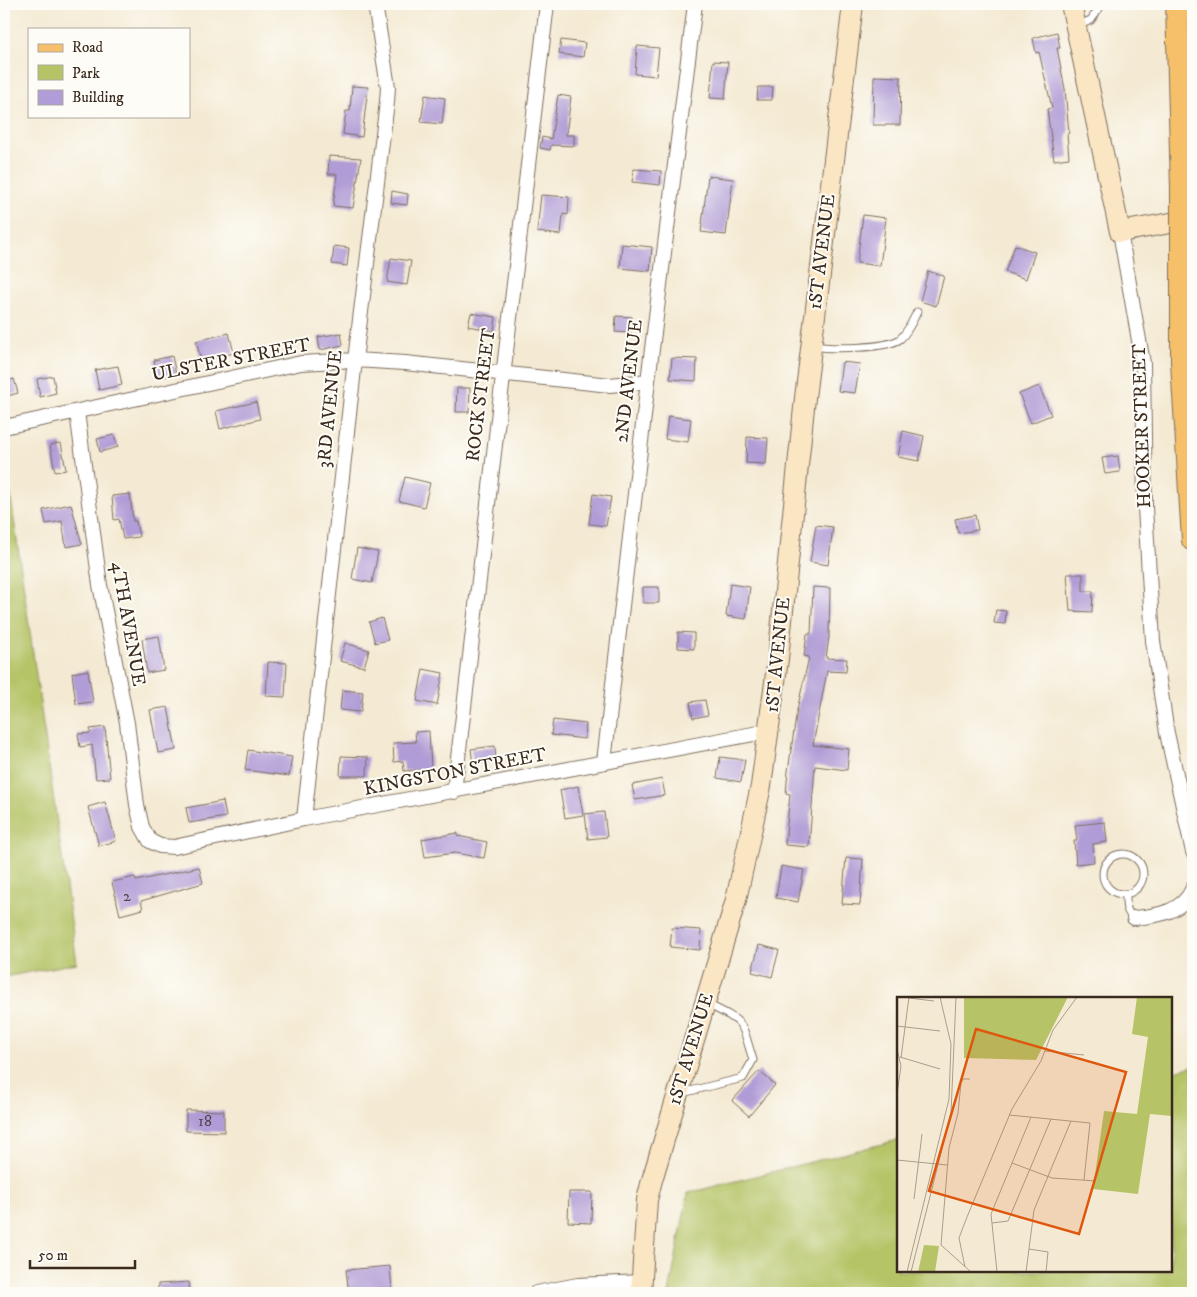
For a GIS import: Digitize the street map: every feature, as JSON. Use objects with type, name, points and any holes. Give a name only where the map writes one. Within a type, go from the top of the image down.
[{"type":"main road","points":[[1177,4],[1182,189],[1182,362],[1193,540]]},
{"type":"street","name":"3RD AVENUE","points":[[304,820],[355,360],[387,102],[388,87],[374,4]]},
{"type":"street","name":"ROCK STREET","points":[[454,792],[547,4]]},
{"type":"street","name":"2ND AVENUE","points":[[604,762],[694,4]]},
{"type":"street","name":"1ST AVENUE","points":[[641,1287],[647,1200],[736,900],[761,786],[770,732],[811,346],[853,4]]},
{"type":"street","name":"HOOKER STREET","points":[[1072,4],[1120,232],[1143,363],[1145,507],[1153,640],[1167,733],[1193,852]]},
{"type":"street","points":[[1120,232],[1193,219]]},
{"type":"street","name":"ULSTER STREET","points":[[4,427],[302,363],[355,360],[610,386],[648,381]]},
{"type":"street","name":"4TH AVENUE","points":[[77,412],[100,585],[127,723],[136,805],[142,827],[150,841]]},
{"type":"street","name":"KINGSTON STREET","points":[[150,841],[160,846],[174,847],[604,762],[770,732]]},
{"type":"street","points":[[1134,918],[1152,917],[1175,910],[1189,899],[1193,888]]},
{"type":"street","points":[[536,1293],[578,1285],[641,1287]]},
{"type":"lane","points":[[1076,26],[1091,20],[1102,4]]},
{"type":"lane","points":[[811,346],[831,350],[898,340],[909,329],[917,312]]},
{"type":"lane","points":[[1122,854],[1128,854],[1138,860],[1143,872],[1141,883],[1137,888],[1126,894],[1120,894],[1109,888],[1103,876],[1106,864],[1110,859],[1122,854]]},
{"type":"lane","points":[[1126,894],[1126,906],[1130,915],[1134,918]]},
{"type":"lane","points":[[678,1094],[743,1078],[753,1060],[745,1029],[737,1019],[705,1003]]},
{"type":"green space","points":[[4,449],[77,963],[4,977]]},
{"type":"green space","points":[[1193,1066],[1193,1293],[669,1293],[688,1193],[897,1140],[897,1272],[1172,1272],[1172,1072]]},
{"type":"building","points":[[1057,32],[1060,48],[1057,48],[1065,89],[1069,158],[1054,160],[1047,109],[1052,108],[1039,52],[1036,53],[1033,38]]},
{"type":"building","points":[[561,40],[585,43],[583,57],[559,54]]},
{"type":"building","points":[[637,46],[659,48],[656,76],[635,74]]},
{"type":"building","points":[[713,61],[728,62],[725,99],[710,98]]},
{"type":"building","points":[[874,76],[901,77],[900,125],[873,125]]},
{"type":"building","points":[[352,86],[368,87],[362,137],[343,134],[346,111],[350,111]]},
{"type":"building","points":[[758,87],[773,87],[772,100],[757,100]]},
{"type":"building","points":[[425,95],[445,98],[442,124],[421,122]]},
{"type":"building","points":[[558,95],[571,97],[566,135],[574,135],[574,146],[551,145],[550,150],[540,148],[542,137],[551,139]]},
{"type":"building","points":[[329,156],[361,158],[353,208],[333,206],[337,174],[328,174]]},
{"type":"building","points":[[634,169],[661,171],[660,185],[632,182]]},
{"type":"building","points":[[708,176],[733,179],[726,235],[701,232]]},
{"type":"building","points":[[392,191],[408,194],[407,205],[391,203]]},
{"type":"building","points":[[541,195],[569,197],[568,215],[563,214],[561,235],[537,232]]},
{"type":"building","points":[[863,215],[886,218],[880,266],[857,263]]},
{"type":"building","points":[[622,244],[652,247],[650,271],[620,268]]},
{"type":"building","points":[[1015,245],[1035,252],[1026,279],[1005,272]]},
{"type":"building","points":[[334,246],[349,248],[347,266],[332,264]]},
{"type":"building","points":[[391,258],[411,261],[407,285],[387,282]]},
{"type":"building","points":[[928,271],[944,276],[936,306],[920,301]]},
{"type":"building","points":[[471,313],[496,317],[494,331],[468,326]]},
{"type":"building","points":[[616,316],[632,317],[630,333],[615,332]]},
{"type":"building","points":[[229,333],[234,353],[201,361],[196,341]]},
{"type":"building","points":[[341,333],[343,345],[320,350],[318,337]]},
{"type":"building","points":[[172,356],[176,374],[158,378],[154,360]]},
{"type":"building","points":[[672,358],[697,359],[696,381],[670,379]]},
{"type":"building","points":[[842,362],[860,364],[855,393],[838,391]]},
{"type":"building","points":[[118,366],[122,385],[99,390],[95,370]]},
{"type":"building","points":[[53,376],[56,393],[40,397],[37,379]]},
{"type":"building","points":[[14,379],[18,393],[4,397],[4,382]]},
{"type":"building","points":[[1039,386],[1051,415],[1031,423],[1019,394]]},
{"type":"building","points":[[457,388],[470,388],[469,412],[456,412]]},
{"type":"building","points":[[256,402],[260,419],[220,429],[216,411]]},
{"type":"building","points":[[668,416],[691,419],[688,442],[665,439]]},
{"type":"building","points":[[903,431],[924,436],[919,461],[898,457]]},
{"type":"building","points":[[114,435],[118,447],[100,452],[97,439]]},
{"type":"building","points":[[747,437],[768,438],[766,464],[746,463]]},
{"type":"building","points":[[61,443],[66,470],[55,472],[50,445]]},
{"type":"building","points":[[1118,456],[1120,472],[1105,474],[1102,458]]},
{"type":"building","points":[[405,477],[430,483],[424,507],[399,501]]},
{"type":"building","points":[[130,494],[133,521],[136,521],[139,537],[123,539],[119,519],[114,520],[112,496]]},
{"type":"building","points":[[593,494],[611,497],[606,526],[589,524]]},
{"type":"building","points":[[71,504],[82,544],[66,547],[62,521],[46,524],[43,510]]},
{"type":"building","points":[[975,515],[978,530],[958,533],[955,519]]},
{"type":"building","points":[[816,525],[833,527],[828,565],[810,562]]},
{"type":"building","points":[[357,548],[378,552],[372,583],[352,579]]},
{"type":"building","points":[[1067,574],[1083,574],[1083,591],[1093,591],[1092,612],[1070,611]]},
{"type":"building","points":[[730,584],[750,587],[746,619],[726,616]]},
{"type":"building","points":[[643,587],[659,587],[659,603],[643,603]]},
{"type":"building","points":[[813,587],[830,588],[829,637],[826,658],[847,659],[846,672],[827,671],[813,745],[849,749],[847,770],[815,766],[809,847],[785,845],[790,794],[786,793],[788,771],[797,710],[809,657],[804,656],[807,634],[811,634]]},
{"type":"building","points":[[996,610],[1006,611],[1005,624],[994,623]]},
{"type":"building","points":[[382,618],[388,640],[375,643],[369,622]]},
{"type":"building","points":[[678,632],[694,633],[694,649],[678,648]]},
{"type":"building","points":[[159,636],[164,670],[147,673],[142,639]]},
{"type":"building","points":[[345,643],[369,650],[364,667],[340,661]]},
{"type":"building","points":[[268,662],[287,663],[285,697],[266,696]]},
{"type":"building","points":[[423,669],[443,673],[437,705],[417,701]]},
{"type":"building","points":[[88,670],[93,702],[76,704],[72,673]]},
{"type":"building","points":[[342,690],[363,692],[361,712],[340,710]]},
{"type":"building","points":[[705,700],[708,715],[693,718],[690,702]]},
{"type":"building","points":[[168,707],[176,750],[158,753],[150,710]]},
{"type":"building","points":[[553,720],[586,724],[585,739],[551,735]]},
{"type":"building","points":[[105,727],[110,778],[96,779],[92,745],[80,747],[78,734],[91,733],[90,729]]},
{"type":"building","points":[[429,731],[431,769],[404,771],[403,761],[394,762],[393,743],[416,742],[415,732]]},
{"type":"building","points":[[495,746],[496,761],[473,764],[471,749]]},
{"type":"building","points":[[248,750],[292,757],[289,776],[245,770]]},
{"type":"building","points":[[341,756],[368,757],[367,776],[340,776]]},
{"type":"building","points":[[720,757],[745,760],[741,782],[717,778]]},
{"type":"building","points":[[662,779],[665,795],[635,800],[632,785]]},
{"type":"building","points":[[578,786],[583,815],[565,818],[560,790]]},
{"type":"building","points":[[223,801],[226,817],[189,823],[186,808]]},
{"type":"building","points":[[105,802],[116,841],[99,846],[88,807]]},
{"type":"building","points":[[604,812],[607,837],[588,839],[585,814]]},
{"type":"building","points":[[1105,822],[1107,842],[1093,844],[1094,862],[1076,864],[1074,841],[1077,841],[1075,825]]},
{"type":"building","points":[[458,833],[458,836],[487,842],[484,858],[455,853],[425,857],[422,839]]},
{"type":"building","points":[[846,858],[863,859],[860,905],[842,904]]},
{"type":"building","points":[[781,866],[804,870],[798,902],[776,898]]},
{"type":"building","points":[[199,867],[203,883],[141,901],[143,909],[120,915],[112,882],[135,877],[136,881]]},
{"type":"building","points":[[672,928],[701,930],[700,950],[670,947]]},
{"type":"building","points":[[759,945],[779,950],[772,977],[752,972]]},
{"type":"building","points":[[759,1071],[775,1085],[749,1116],[732,1101]]},
{"type":"building","points":[[186,1110],[224,1111],[224,1132],[186,1131]]},
{"type":"building","points":[[569,1192],[592,1192],[591,1223],[568,1222]]},
{"type":"building","points":[[390,1266],[392,1291],[349,1293],[346,1270]]},
{"type":"building","points":[[189,1282],[190,1293],[158,1293],[158,1284]]}]
